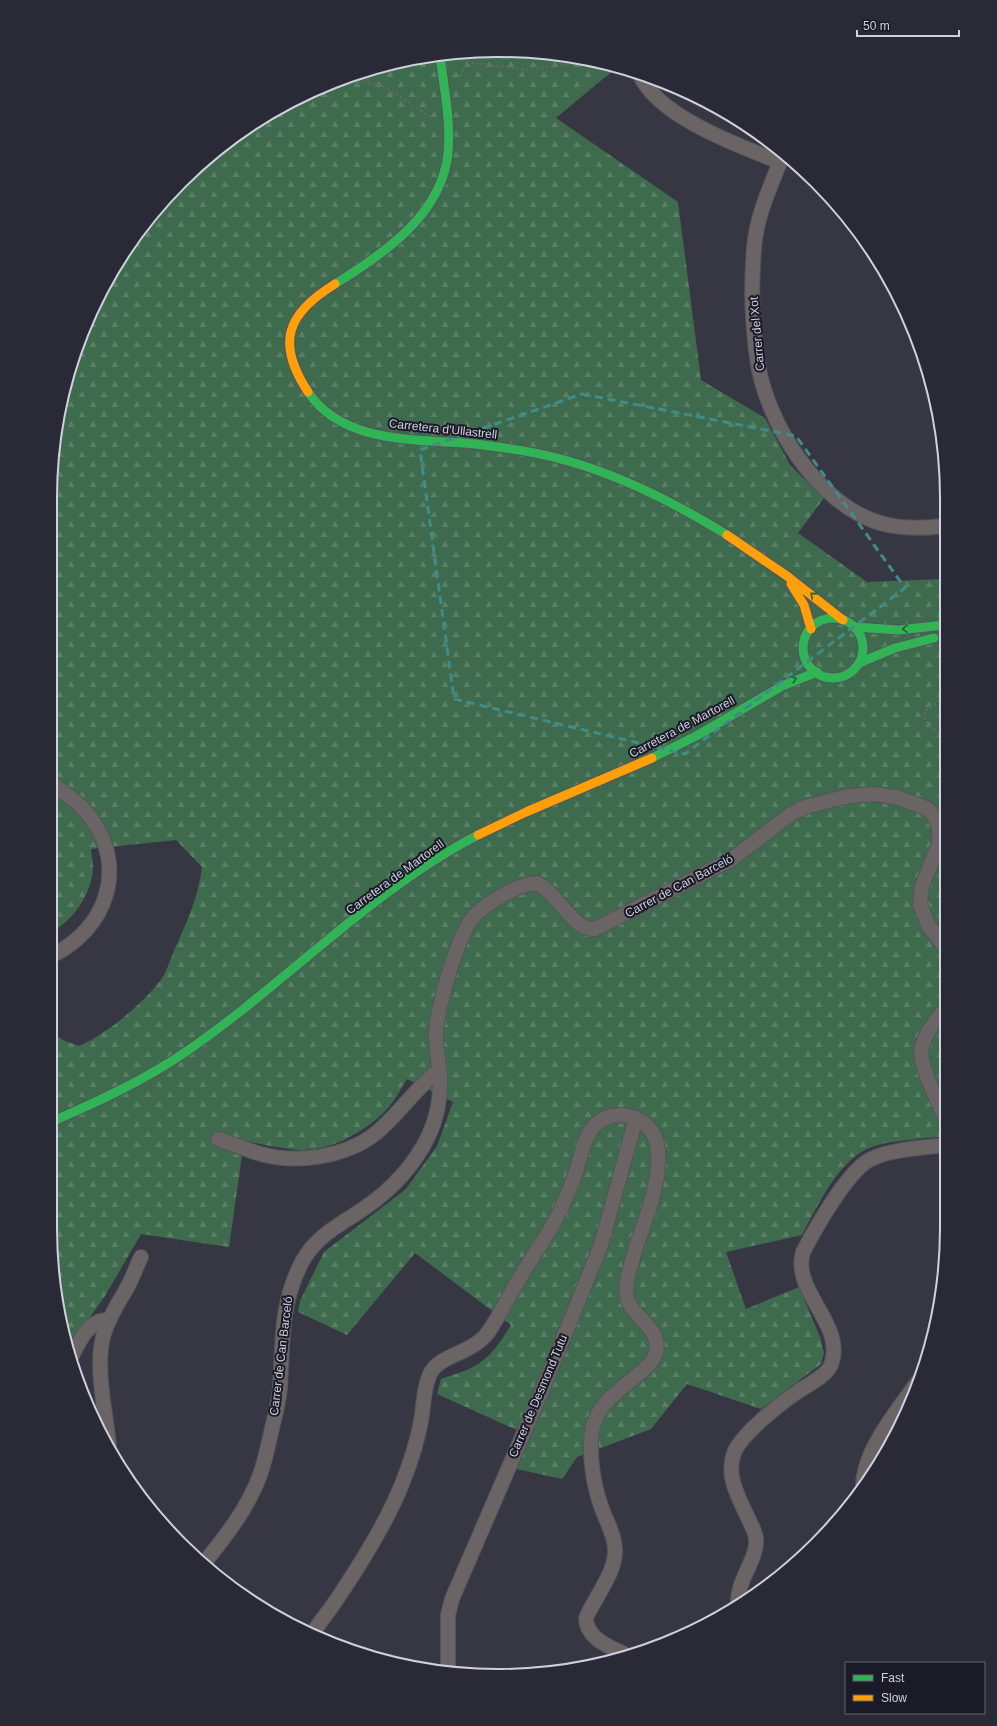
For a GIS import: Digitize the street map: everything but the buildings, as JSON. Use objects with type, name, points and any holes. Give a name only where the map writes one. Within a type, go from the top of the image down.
[{"type":"main road","name":"Carretera d'Ullastrell","points":[[441,61],[448,129],[448,161],[440,186],[432,202],[405,231],[355,271],[316,296],[295,319],[290,332],[289,347],[292,364],[298,378],[308,393],[331,416],[347,426],[374,434],[404,439],[500,447],[577,463],[625,480],[682,509],[779,570],[843,620]]},
{"type":"main road","name":"Carretera d'Ullastrell","points":[[779,570],[797,592],[806,609],[810,629]]},
{"type":"main road","points":[[797,656],[804,645],[810,629],[823,620],[836,618],[843,620],[854,627],[858,632],[863,644],[862,657],[859,663]]},
{"type":"main road","points":[[854,627],[882,630],[940,625]]},
{"type":"main road","points":[[804,645],[806,658],[817,672],[824,676],[837,678],[849,673],[859,663],[875,654],[905,643],[940,637]]},
{"type":"main road","name":"Carretera de Martorell","points":[[57,1118],[134,1084],[179,1057],[369,909],[446,854],[482,833],[519,815],[607,780],[666,752],[699,734],[773,689],[789,681],[817,672]]},
{"type":"main road","name":"Carretera de Martorell","points":[[773,689],[781,678]]},
{"type":"street","points":[[646,82],[652,91],[670,109],[694,124],[738,145],[779,158]]},
{"type":"street","name":"Carrer del Xot","points":[[782,160],[760,216],[754,248],[756,358],[768,402],[794,452],[808,471],[854,512],[879,523],[900,528],[921,529],[940,527]]},
{"type":"street","points":[[57,788],[79,804],[91,818],[101,834],[107,853],[108,868],[106,896],[96,918],[80,937],[70,946],[57,953]]},
{"type":"street","name":"Carrer de Can Barceló","points":[[207,1559],[237,1520],[251,1496],[260,1474],[269,1445],[280,1389],[284,1310],[288,1294],[297,1272],[314,1244],[339,1223],[367,1206],[385,1192],[414,1161],[429,1134],[438,1107],[440,1070],[436,1031],[447,982],[467,927],[473,918],[491,903],[523,886],[537,883],[553,894],[580,926],[587,930],[595,929],[732,859],[791,814],[805,807],[849,796],[874,794],[894,796],[928,809],[935,817],[939,828],[939,844],[922,886],[920,904],[928,925],[940,941]]},
{"type":"street","points":[[940,1016],[927,1034],[922,1045],[920,1055],[923,1068],[940,1106]]},
{"type":"street","points":[[218,1139],[262,1154],[282,1158],[335,1154],[374,1134],[426,1081],[440,1070]]},
{"type":"street","points":[[316,1629],[364,1556],[400,1488],[417,1441],[427,1382],[431,1371],[438,1364],[478,1344],[489,1332],[519,1279],[561,1211],[575,1174],[584,1143],[592,1128],[600,1120],[610,1116],[621,1115],[636,1118],[647,1127],[656,1138],[659,1153],[659,1165],[655,1187],[639,1237],[626,1289],[628,1301],[655,1336],[657,1350],[655,1356],[644,1369],[608,1398],[598,1412],[593,1427],[592,1458],[595,1487],[611,1534],[615,1553],[610,1570],[586,1618],[586,1624],[592,1634],[606,1645],[620,1652]]},
{"type":"street","name":"Carrer de Desmond Tutu","points":[[451,1666],[448,1615],[452,1599],[541,1392],[601,1245],[636,1118]]},
{"type":"street","points":[[738,1598],[739,1589],[755,1550],[756,1536],[731,1479],[734,1452],[758,1424],[769,1414],[788,1398],[827,1372],[832,1364],[833,1345],[828,1328],[803,1276],[801,1260],[803,1252],[830,1207],[846,1184],[870,1159],[940,1146]]},
{"type":"street","points":[[107,1432],[101,1372],[101,1350],[109,1320],[130,1282],[141,1257]]},
{"type":"street","points":[[75,1351],[92,1325],[100,1320],[109,1320]]},
{"type":"street","points":[[864,1475],[866,1461],[874,1444],[903,1403]]},
{"type":"path","points":[[457,82],[468,62],[529,70],[572,63]]},
{"type":"path","points":[[357,80],[383,86],[448,129]]},
{"type":"path","points":[[940,701],[926,711],[924,720],[940,735]]},
{"type":"highlighted area","points":[[582,394],[796,436],[905,588],[685,754],[454,699],[420,450]]},
{"type":"green space","points":[[498,57],[556,61],[585,65],[612,72],[556,118],[678,202],[701,380],[765,418],[790,465],[824,498],[798,533],[867,582],[940,579],[940,1137],[895,1142],[867,1149],[846,1164],[837,1175],[821,1199],[802,1235],[726,1252],[746,1309],[799,1287],[820,1337],[824,1353],[821,1364],[761,1409],[687,1384],[651,1429],[577,1457],[562,1479],[517,1469],[530,1436],[437,1394],[441,1379],[469,1369],[485,1359],[495,1349],[511,1325],[415,1253],[347,1335],[298,1312],[300,1301],[324,1252],[406,1189],[437,1146],[453,1102],[407,1079],[392,1103],[380,1116],[363,1129],[332,1145],[310,1150],[299,1150],[278,1148],[244,1141],[229,1247],[141,1234],[105,1296],[72,1342],[65,1314],[58,1256],[57,1036],[79,1046],[101,1034],[123,1018],[143,1000],[160,981],[187,921],[198,890],[202,867],[176,840],[91,849],[93,874],[90,885],[78,908],[57,928],[57,498],[61,441],[65,412],[80,357],[103,303],[131,253],[148,230],[186,186],[230,148],[253,131],[278,116],[303,103],[357,80],[412,65],[470,58]]},
{"type":"traffic: fast","points":[[335,284],[372,260],[390,246],[422,214],[435,195],[443,175],[449,141],[447,104],[441,61]]},
{"type":"traffic: fast","points":[[308,392],[323,409],[341,422],[384,436],[475,444],[522,451],[545,455],[589,468],[650,492],[727,535]]},
{"type":"traffic: fast","points":[[833,618],[849,623],[854,627],[858,632],[863,648],[858,664],[854,669],[849,673],[833,678],[817,673],[812,669],[808,664],[803,648],[808,632],[812,627],[817,623],[833,618]]},
{"type":"traffic: fast","points":[[854,627],[899,630],[940,625]]},
{"type":"traffic: fast","points":[[859,663],[895,648],[934,638]]},
{"type":"traffic: fast","points":[[652,758],[698,735],[782,686],[817,672]]},
{"type":"traffic: fast","points":[[57,1119],[105,1098],[171,1062],[259,996],[329,938],[401,883],[478,835]]},
{"type":"traffic: slow","points":[[308,392],[298,375],[292,359],[290,344],[291,331],[296,318],[306,307],[318,295],[335,284]]},
{"type":"traffic: slow","points":[[727,535],[787,576],[843,620]]},
{"type":"traffic: slow","points":[[791,584],[804,605],[811,629]]},
{"type":"traffic: slow","points":[[478,835],[526,812],[652,758]]}]
